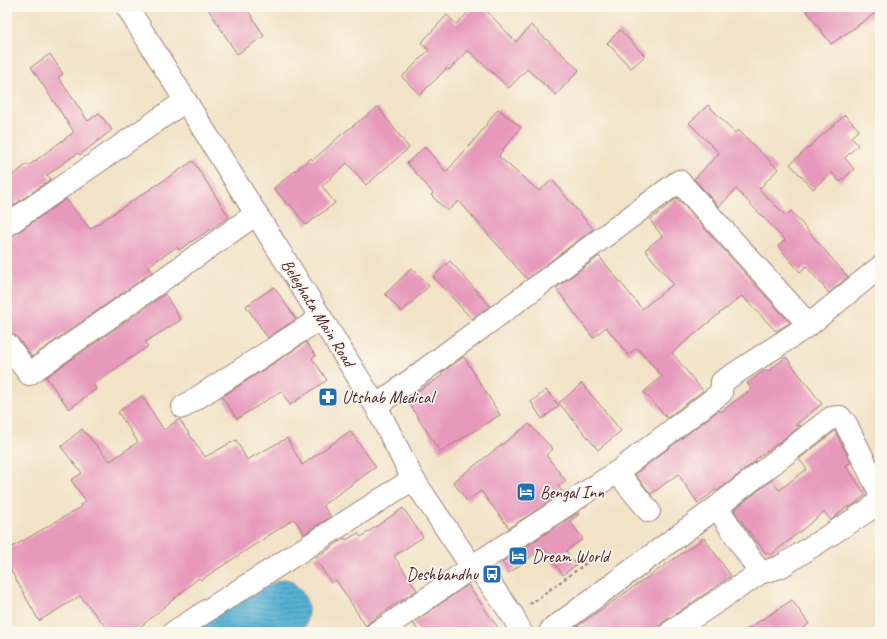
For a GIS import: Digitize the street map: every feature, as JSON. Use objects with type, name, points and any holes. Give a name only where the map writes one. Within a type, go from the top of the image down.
[{"type":"street","name":"Beleghata Main Road","points":[[127,7],[376,406],[413,480],[517,624]]},
{"type":"street","points":[[7,225],[185,101]]},
{"type":"street","points":[[376,406],[679,181],[809,325]]},
{"type":"street","points":[[7,344],[29,374],[256,214]]},
{"type":"street","points":[[377,632],[474,566],[618,472],[721,393],[722,382],[809,325],[880,267]]},
{"type":"street","points":[[183,407],[321,318]]},
{"type":"street","points":[[551,630],[717,507],[831,418],[840,417],[846,424],[879,491],[879,500],[872,508],[780,568],[760,573],[671,632]]},
{"type":"street","points":[[618,472],[649,511]]},
{"type":"street","points":[[174,632],[413,480]]},
{"type":"street","points":[[717,507],[760,573]]},
{"type":"path","points":[[517,624],[596,556]]},
{"type":"water","points":[[285,579],[294,583],[298,587],[304,595],[308,605],[304,632],[195,632],[204,623],[258,589]]},
{"type":"building","points":[[207,7],[246,7],[264,36],[237,54]]},
{"type":"building","points":[[474,7],[483,7],[516,42],[531,25],[579,70],[556,95],[527,69],[509,88],[468,50],[449,70],[447,68],[420,95],[402,77],[429,50],[421,43],[447,15],[456,24]]},
{"type":"building","points":[[804,7],[880,7],[880,10],[831,44]]},
{"type":"building","points":[[620,30],[645,56],[631,68],[607,43]]},
{"type":"building","points":[[50,54],[63,74],[58,77],[88,121],[99,113],[112,130],[80,155],[78,153],[47,175],[51,179],[7,210],[7,180],[27,164],[28,166],[74,132],[31,67]]},
{"type":"building","points":[[708,105],[735,133],[738,130],[778,169],[759,189],[786,216],[791,211],[848,277],[829,293],[806,266],[800,272],[778,246],[785,240],[736,189],[719,207],[694,179],[719,153],[689,123]]},
{"type":"building","points":[[378,107],[409,148],[366,185],[347,163],[322,186],[335,203],[306,225],[290,204],[288,205],[274,188],[311,158],[313,160],[342,134]]},
{"type":"building","points":[[498,109],[521,127],[499,157],[539,191],[552,180],[593,229],[527,279],[459,201],[447,211],[431,195],[433,193],[407,163],[425,147],[446,172],[477,137]]},
{"type":"building","points":[[845,115],[859,130],[851,137],[858,145],[845,158],[854,169],[840,182],[831,172],[813,189],[790,164]]},
{"type":"building","points":[[193,161],[229,217],[179,250],[177,247],[148,266],[152,272],[32,357],[17,337],[7,331],[7,237],[14,235],[66,199],[90,229]]},
{"type":"building","points":[[677,198],[790,323],[776,331],[742,296],[726,308],[672,353],[703,391],[667,418],[644,392],[662,376],[637,348],[628,355],[606,327],[593,338],[556,288],[599,256],[642,309],[673,284],[645,250],[662,236],[650,220]]},
{"type":"building","points":[[450,261],[490,306],[472,319],[433,277]]},
{"type":"building","points":[[412,268],[429,286],[402,312],[385,294]]},
{"type":"building","points":[[274,287],[296,319],[268,338],[246,306]]},
{"type":"building","points":[[165,294],[181,320],[145,342],[148,346],[93,384],[96,389],[69,409],[46,377]]},
{"type":"building","points":[[306,342],[316,356],[312,358],[327,380],[290,405],[281,391],[237,419],[222,397]]},
{"type":"building","points":[[464,357],[500,415],[440,452],[406,399],[443,375],[441,373]]},
{"type":"building","points":[[786,357],[822,404],[795,425],[801,426],[755,460],[756,461],[717,491],[716,490],[698,503],[678,474],[651,494],[635,474],[719,410],[721,412],[751,389],[747,383],[765,370],[767,372]]},
{"type":"building","points":[[582,383],[621,431],[598,450],[559,403]]},
{"type":"building","points":[[546,390],[559,406],[542,419],[531,402]]},
{"type":"building","points":[[142,396],[164,430],[179,419],[205,457],[236,440],[247,460],[287,438],[302,465],[350,431],[376,467],[323,505],[331,517],[304,534],[294,519],[201,580],[199,578],[134,632],[110,632],[80,596],[39,621],[7,563],[7,550],[81,507],[80,505],[86,501],[71,480],[82,473],[61,447],[82,429],[110,461],[138,442],[118,412]]},
{"type":"building","points":[[529,424],[553,449],[546,455],[566,481],[558,486],[563,493],[509,528],[481,491],[467,501],[453,482]]},
{"type":"building","points":[[835,431],[851,462],[846,466],[866,495],[849,508],[848,506],[831,520],[824,512],[771,555],[765,552],[734,510],[772,480],[779,490],[807,469],[799,459]]},
{"type":"building","points":[[403,508],[423,537],[394,556],[417,590],[371,621],[366,626],[336,580],[331,583],[315,558],[345,538],[346,540],[358,533],[361,537]]},
{"type":"building","points":[[577,513],[579,514],[570,521],[583,539],[566,551],[576,565],[563,575],[543,548],[509,573],[502,562]]},
{"type":"building","points":[[704,538],[731,576],[664,622],[652,632],[569,632]]},
{"type":"building","points":[[468,585],[501,632],[419,632],[413,623]]},
{"type":"building","points":[[792,600],[809,624],[797,632],[743,632]]},
{"type":"place","name":"Utshab Medical","points":[[328,397]]},
{"type":"place","name":"Bengal Inn","points":[[526,492]]},
{"type":"place","name":"Dream World","points":[[518,556]]},
{"type":"place","name":"Deshbandhu","points":[[492,574]]}]
